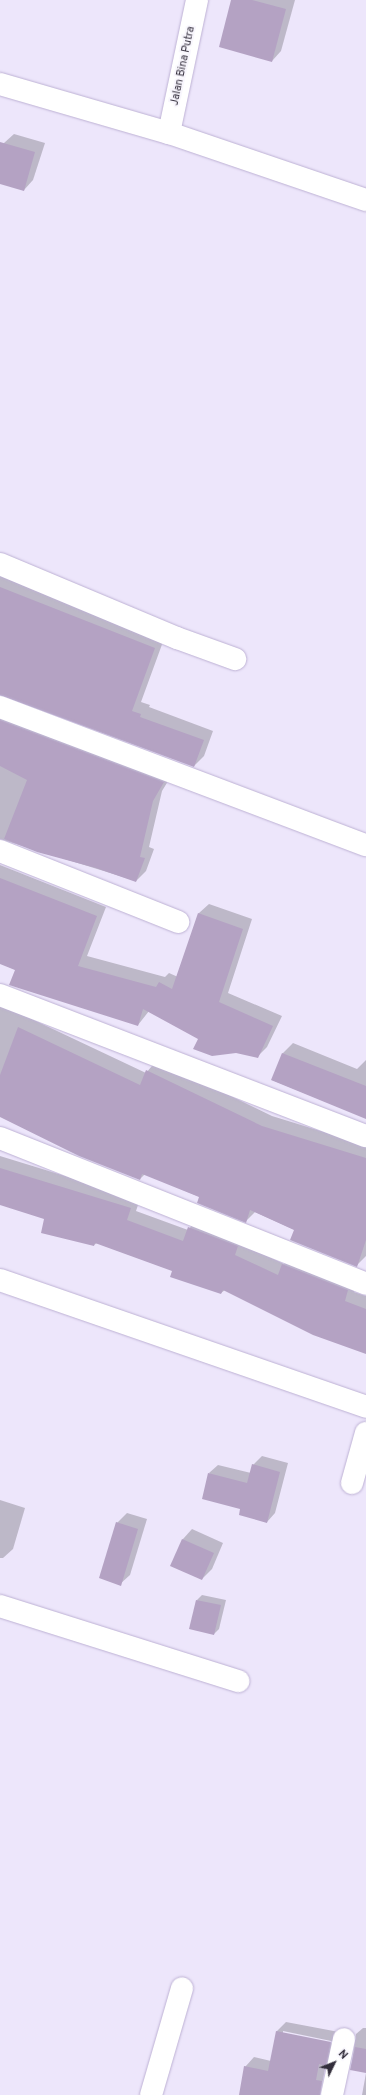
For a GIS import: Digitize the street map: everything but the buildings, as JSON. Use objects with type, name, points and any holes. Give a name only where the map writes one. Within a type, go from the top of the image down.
[{"type":"street","name":"Jalan Bina Putra","points":[[169,133],[197,0]]},
{"type":"street","points":[[0,84],[169,133],[366,200]]},
{"type":"street","points":[[0,564],[177,638],[235,659]]},
{"type":"street","points":[[0,707],[366,845]]},
{"type":"street","points":[[0,852],[178,922]]},
{"type":"street","points":[[0,995],[366,1136]]},
{"type":"street","points":[[0,1138],[366,1284]]},
{"type":"street","points":[[0,1280],[366,1407]]},
{"type":"street","points":[[352,1483],[366,1432]]},
{"type":"street","points":[[0,1606],[238,1681]]},
{"type":"street","points":[[151,2095],[182,1988]]},
{"type":"street","points":[[332,2095],[344,2039]]}]
